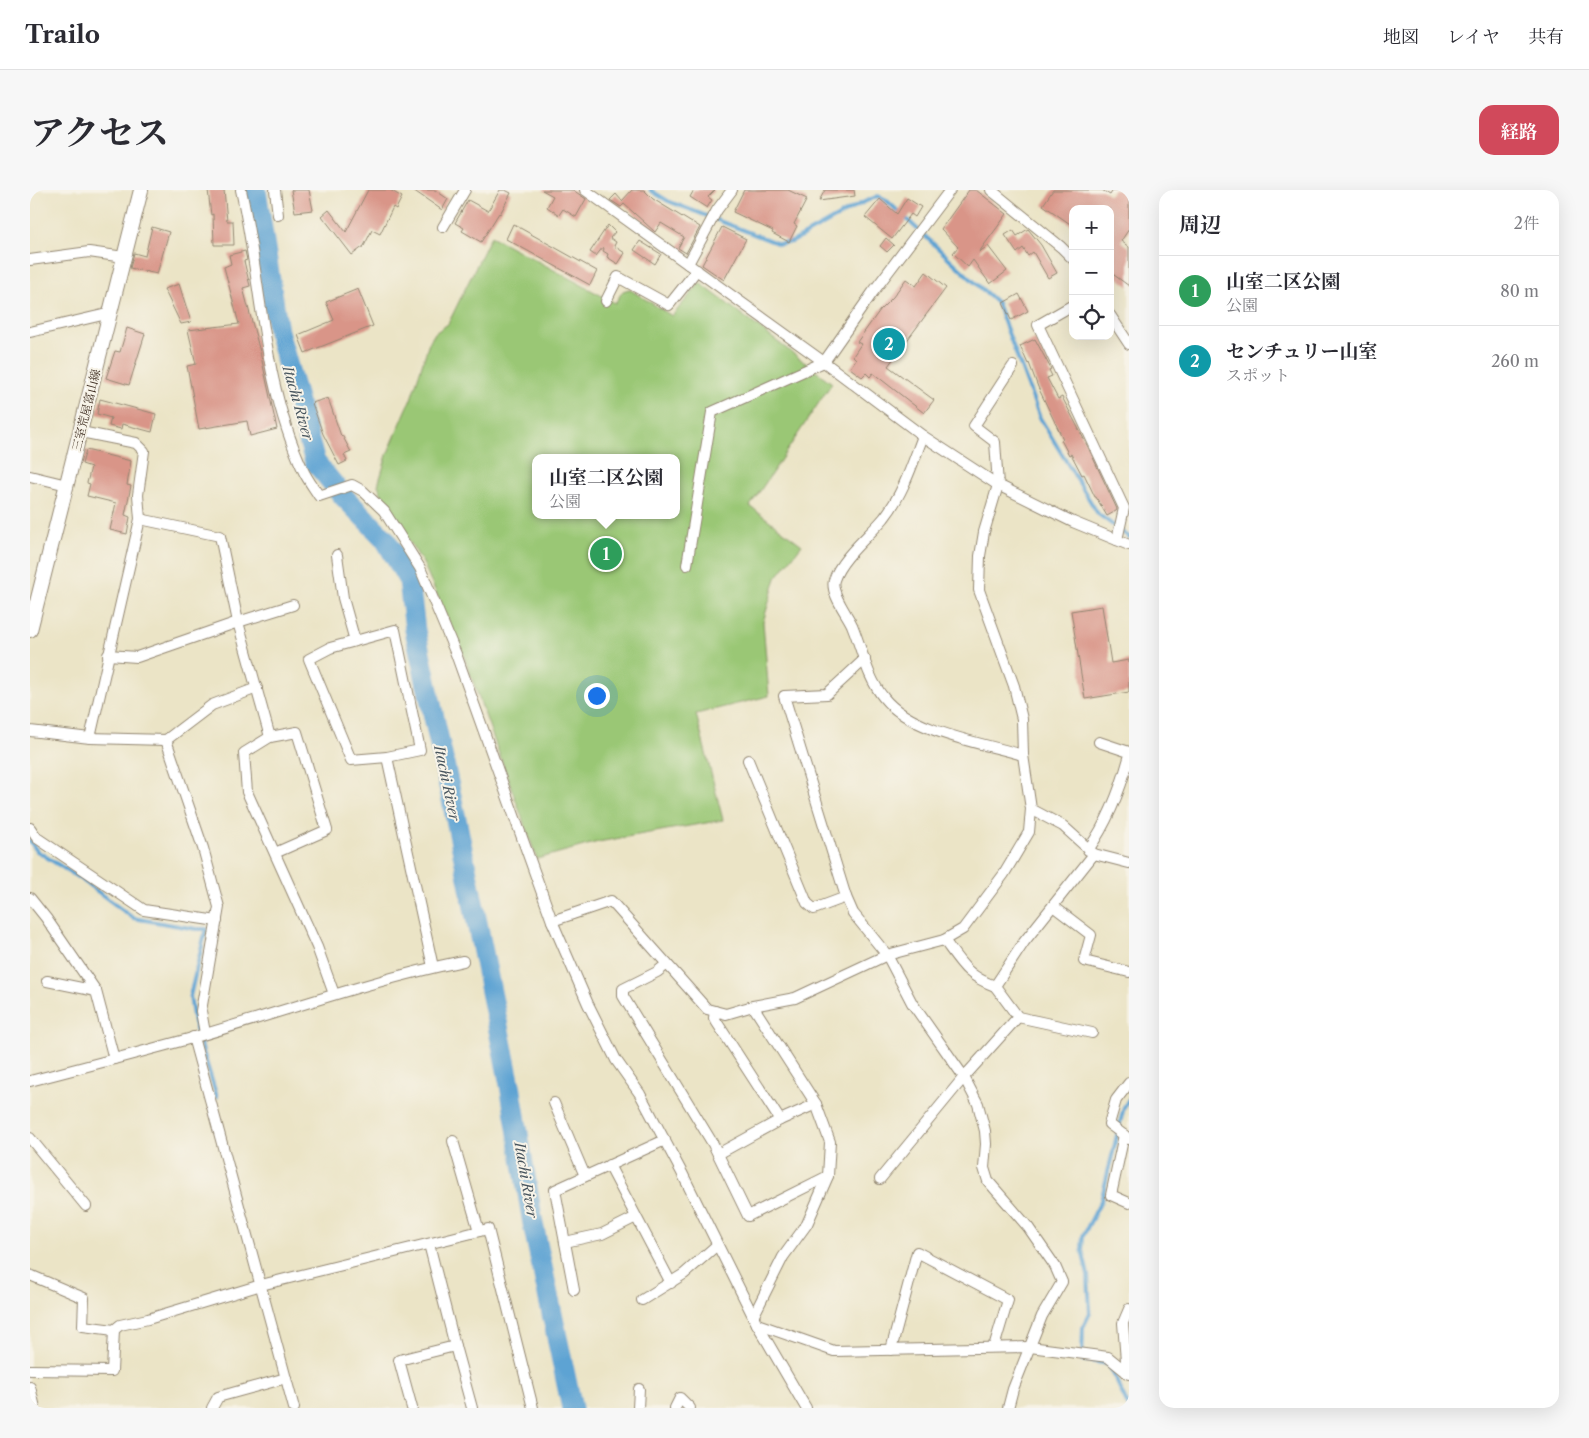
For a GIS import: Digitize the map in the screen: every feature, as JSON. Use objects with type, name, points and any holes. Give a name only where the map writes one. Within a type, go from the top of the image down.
[{"type":"main road","name":"三室荒屋富山線","points":[[30,630],[141,190]]},
{"type":"street","points":[[241,190],[265,341],[281,408],[303,471],[319,496],[352,485],[363,491],[384,511],[420,568],[456,654],[552,921],[588,1004],[612,1052],[640,1094],[665,1140],[755,1321],[806,1408]]},
{"type":"street","points":[[275,190],[278,215]]},
{"type":"street","points":[[443,227],[466,190]]},
{"type":"street","points":[[585,190],[824,362],[923,436],[998,485],[1073,522],[1129,545]]},
{"type":"street","points":[[688,264],[717,210],[732,190]]},
{"type":"street","points":[[687,565],[712,412],[824,362],[873,292],[950,190]]},
{"type":"street","points":[[991,190],[1069,255]]},
{"type":"street","points":[[30,260],[89,252],[124,257]]},
{"type":"street","points":[[606,302],[618,277],[669,305],[697,270]]},
{"type":"street","points":[[1069,306],[1038,325],[1124,508],[1117,540]]},
{"type":"street","points":[[30,332],[110,313]]},
{"type":"street","points":[[1114,321],[1129,344]]},
{"type":"street","points":[[552,921],[611,902],[708,1009],[726,1014],[753,1006],[794,998],[886,955],[944,940],[963,929],[1004,874],[1029,832],[1031,809],[1023,755],[1022,719],[1014,686],[979,590],[982,540],[998,485],[995,442],[974,426],[1013,366]]},
{"type":"street","points":[[81,432],[136,443],[144,451],[138,495],[140,518],[90,738]]},
{"type":"street","points":[[923,436],[899,496],[884,518],[845,560],[833,581],[835,593],[851,624],[874,683],[884,698],[901,714],[926,727],[1023,755]]},
{"type":"street","points":[[30,476],[68,485]]},
{"type":"street","points":[[140,518],[220,536],[238,622],[270,737]]},
{"type":"street","points":[[337,555],[343,598],[355,641]]},
{"type":"street","points":[[108,654],[136,657],[293,605]]},
{"type":"street","points":[[395,630],[420,750],[351,760],[309,659],[330,648],[355,641],[395,630]]},
{"type":"street","points":[[865,659],[827,694],[784,696],[846,897],[853,913],[886,955],[912,1002],[964,1077],[978,1104],[985,1131],[984,1168],[988,1181],[1028,1227],[1055,1266],[1062,1282],[1042,1316],[1013,1389],[1008,1408]]},
{"type":"street","points":[[30,731],[90,738],[166,740],[212,705],[257,688]]},
{"type":"street","points":[[274,853],[327,830],[297,732],[270,737],[244,752],[247,792],[274,853],[317,947],[334,994]]},
{"type":"street","points":[[166,740],[203,848],[219,907],[201,1011],[205,1033]]},
{"type":"street","points":[[1099,742],[1129,752]]},
{"type":"street","points":[[387,756],[433,967]]},
{"type":"street","points":[[996,986],[1024,942],[1053,906],[1091,852],[1122,784],[1129,758]]},
{"type":"street","points":[[748,760],[807,903],[814,909],[846,897]]},
{"type":"street","points":[[1031,809],[1064,826],[1091,852],[1129,864]]},
{"type":"street","points":[[30,828],[37,838],[144,910],[217,921]]},
{"type":"street","points":[[30,898],[84,971],[96,991],[114,1059]]},
{"type":"street","points":[[1053,906],[1091,935],[1084,961],[1129,972]]},
{"type":"street","points":[[944,940],[966,970],[981,981],[996,986],[1018,1017],[1092,1034]]},
{"type":"street","points":[[30,1081],[193,1037],[334,994],[433,967],[463,961]]},
{"type":"street","points":[[667,964],[657,972],[623,989],[623,996],[718,1154],[748,1216],[828,1176]]},
{"type":"street","points":[[47,981],[96,991]]},
{"type":"street","points":[[753,1006],[816,1104],[830,1142],[828,1176],[807,1224],[783,1257],[755,1321]]},
{"type":"street","points":[[715,1011],[714,1018],[780,1120]]},
{"type":"street","points":[[880,1179],[964,1077],[1018,1017]]},
{"type":"street","points":[[193,1037],[294,1408]]},
{"type":"street","points":[[1129,1083],[1116,1100],[1109,1124],[1127,1137],[1112,1195],[1129,1203]]},
{"type":"street","points":[[554,1103],[585,1176]]},
{"type":"street","points":[[718,1154],[780,1120],[816,1104]]},
{"type":"street","points":[[30,1138],[86,1206]]},
{"type":"street","points":[[574,1290],[555,1190],[665,1140]]},
{"type":"street","points":[[453,1141],[479,1231]]},
{"type":"street","points":[[610,1165],[671,1283]]},
{"type":"street","points":[[565,1242],[602,1234],[636,1217]]},
{"type":"street","points":[[30,1275],[84,1298],[83,1326],[114,1330],[120,1325],[148,1319],[261,1286],[488,1228],[533,1408]]},
{"type":"street","points":[[429,1244],[472,1408]]},
{"type":"street","points":[[642,1300],[684,1274],[717,1245]]},
{"type":"street","points":[[891,1350],[917,1252],[1008,1300],[994,1347]]},
{"type":"street","points":[[1128,1373],[1123,1323],[1129,1308]]},
{"type":"street","points":[[755,1321],[834,1351],[1030,1347],[1108,1357],[1128,1373]]},
{"type":"street","points":[[30,1370],[112,1371],[114,1330]]},
{"type":"street","points":[[412,1408],[399,1360],[455,1346]]},
{"type":"street","points":[[212,1408],[218,1397],[286,1378]]},
{"type":"street","points":[[30,1387],[36,1408]]},
{"type":"street","points":[[638,1408],[639,1389]]},
{"type":"street","points":[[675,1408],[680,1398],[690,1408]]},
{"type":"green space","points":[[491,236],[615,303],[623,291],[629,289],[672,316],[700,283],[832,383],[750,506],[802,545],[776,578],[763,622],[769,696],[696,714],[723,820],[598,842],[537,859],[462,651],[423,563],[386,505],[378,485],[387,455],[411,399],[429,343],[435,333],[448,324]]},
{"type":"building","points":[[208,190],[224,190],[227,221],[233,221],[234,245],[214,245],[213,214],[211,215]]},
{"type":"building","points":[[291,190],[309,190],[313,210],[295,212]]},
{"type":"building","points":[[368,190],[390,190],[402,197],[396,209],[393,207],[380,234],[372,230],[364,246],[352,255],[322,216],[329,210],[346,232]]},
{"type":"building","points":[[413,190],[435,190],[448,199],[442,210]]},
{"type":"building","points":[[500,190],[511,193],[500,214],[481,242],[462,231],[464,228],[455,223],[468,200],[488,211]]},
{"type":"building","points":[[542,190],[573,190],[586,199],[576,217],[563,209],[559,215],[547,207],[553,196]]},
{"type":"building","points":[[632,190],[644,190],[653,199],[700,227],[686,253],[678,248],[684,237],[661,223],[655,232],[624,204],[621,207],[610,200],[616,194],[622,201]]},
{"type":"building","points":[[694,190],[715,190],[708,197],[712,200],[707,208],[690,197]]},
{"type":"building","points":[[744,190],[788,190],[807,199],[794,224],[797,226],[789,242],[772,233],[773,231],[733,212]]},
{"type":"building","points":[[825,190],[854,190],[855,196],[819,201]]},
{"type":"building","points":[[969,190],[976,190],[1007,214],[979,252],[988,246],[1007,271],[990,284],[973,260],[968,267],[953,253],[958,247],[941,229]]},
{"type":"building","points":[[1053,190],[1102,190],[1110,195],[1113,190],[1129,190],[1129,229],[1121,241],[1129,247],[1129,286],[1114,275],[1114,205],[1069,205],[1069,223],[1043,205]]},
{"type":"building","points":[[907,198],[921,207],[915,217],[911,214],[892,239],[865,217],[880,199],[897,214]]},
{"type":"building","points":[[513,224],[597,271],[590,285],[506,239]]},
{"type":"building","points":[[608,225],[615,232],[610,238],[616,242],[614,246],[625,253],[618,264],[607,257],[608,254],[603,251],[603,247],[596,256],[590,252]]},
{"type":"building","points":[[152,227],[169,232],[157,274],[130,268],[134,253],[145,256]]},
{"type":"building","points":[[722,227],[746,239],[724,280],[702,265]]},
{"type":"building","points":[[1028,229],[1041,245],[1057,273],[1048,278],[1033,252],[1028,256],[1023,248],[1017,253],[1005,235],[1013,230],[1017,236]]},
{"type":"building","points":[[886,238],[894,245],[887,252],[880,246]]},
{"type":"building","points":[[640,241],[661,254],[655,264],[634,250]]},
{"type":"building","points":[[245,251],[247,260],[244,261],[250,286],[243,288],[260,352],[277,429],[250,436],[247,421],[199,429],[187,366],[196,364],[188,330],[239,324],[224,267],[231,264],[229,255]]},
{"type":"building","points":[[926,272],[946,288],[888,366],[934,400],[924,413],[873,373],[870,377],[866,373],[862,377],[850,368],[856,359],[853,356],[861,344],[857,342],[880,310],[893,297],[906,279],[916,286]]},
{"type":"building","points":[[179,284],[191,322],[181,324],[164,289]]},
{"type":"building","points":[[358,289],[373,326],[305,353],[298,335],[334,320],[326,302]]},
{"type":"building","points":[[1019,294],[1028,311],[1011,320],[1003,303]]},
{"type":"building","points":[[127,328],[145,334],[129,385],[106,378],[115,351],[120,352]]},
{"type":"building","points":[[1035,339],[1051,369],[1049,370],[1052,376],[1047,378],[1058,399],[1062,397],[1117,509],[1107,516],[1084,474],[1082,475],[1061,440],[1063,439],[1020,346]]},
{"type":"building","points":[[328,398],[341,436],[351,452],[344,455],[347,461],[339,465],[323,434],[312,403]]},
{"type":"building","points":[[100,399],[156,414],[152,432],[122,424],[121,429],[109,426],[111,418],[97,414]]},
{"type":"building","points":[[86,450],[131,461],[127,485],[131,486],[125,515],[130,517],[127,534],[110,530],[116,503],[87,496],[90,484],[87,483],[91,467],[82,464]]},
{"type":"building","points":[[1102,606],[1111,663],[1129,660],[1129,692],[1085,699],[1071,611]]},
{"type":"waterway","name":"Itachi River","points":[[256,190],[278,331],[315,462],[344,497],[385,539],[409,581],[415,630],[455,814],[510,1085],[533,1224],[572,1408]]},
{"type":"waterway","points":[[650,190],[668,201],[779,244],[792,242],[878,196],[885,199],[997,303],[1040,418],[1098,514],[1129,537]]},
{"type":"waterway","points":[[30,841],[37,851],[82,880],[133,918],[206,929],[190,996],[194,1022],[217,1097]]},
{"type":"waterway","points":[[1129,1099],[1124,1107],[1101,1201],[1083,1236],[1082,1250],[1088,1275],[1090,1313],[1083,1327],[1082,1360],[1109,1365],[1129,1408]]},
{"type":"place","name":"センチュリー山室","points":[[889,344]]},
{"type":"place","name":"山室二区公園","points":[[606,554]]}]
